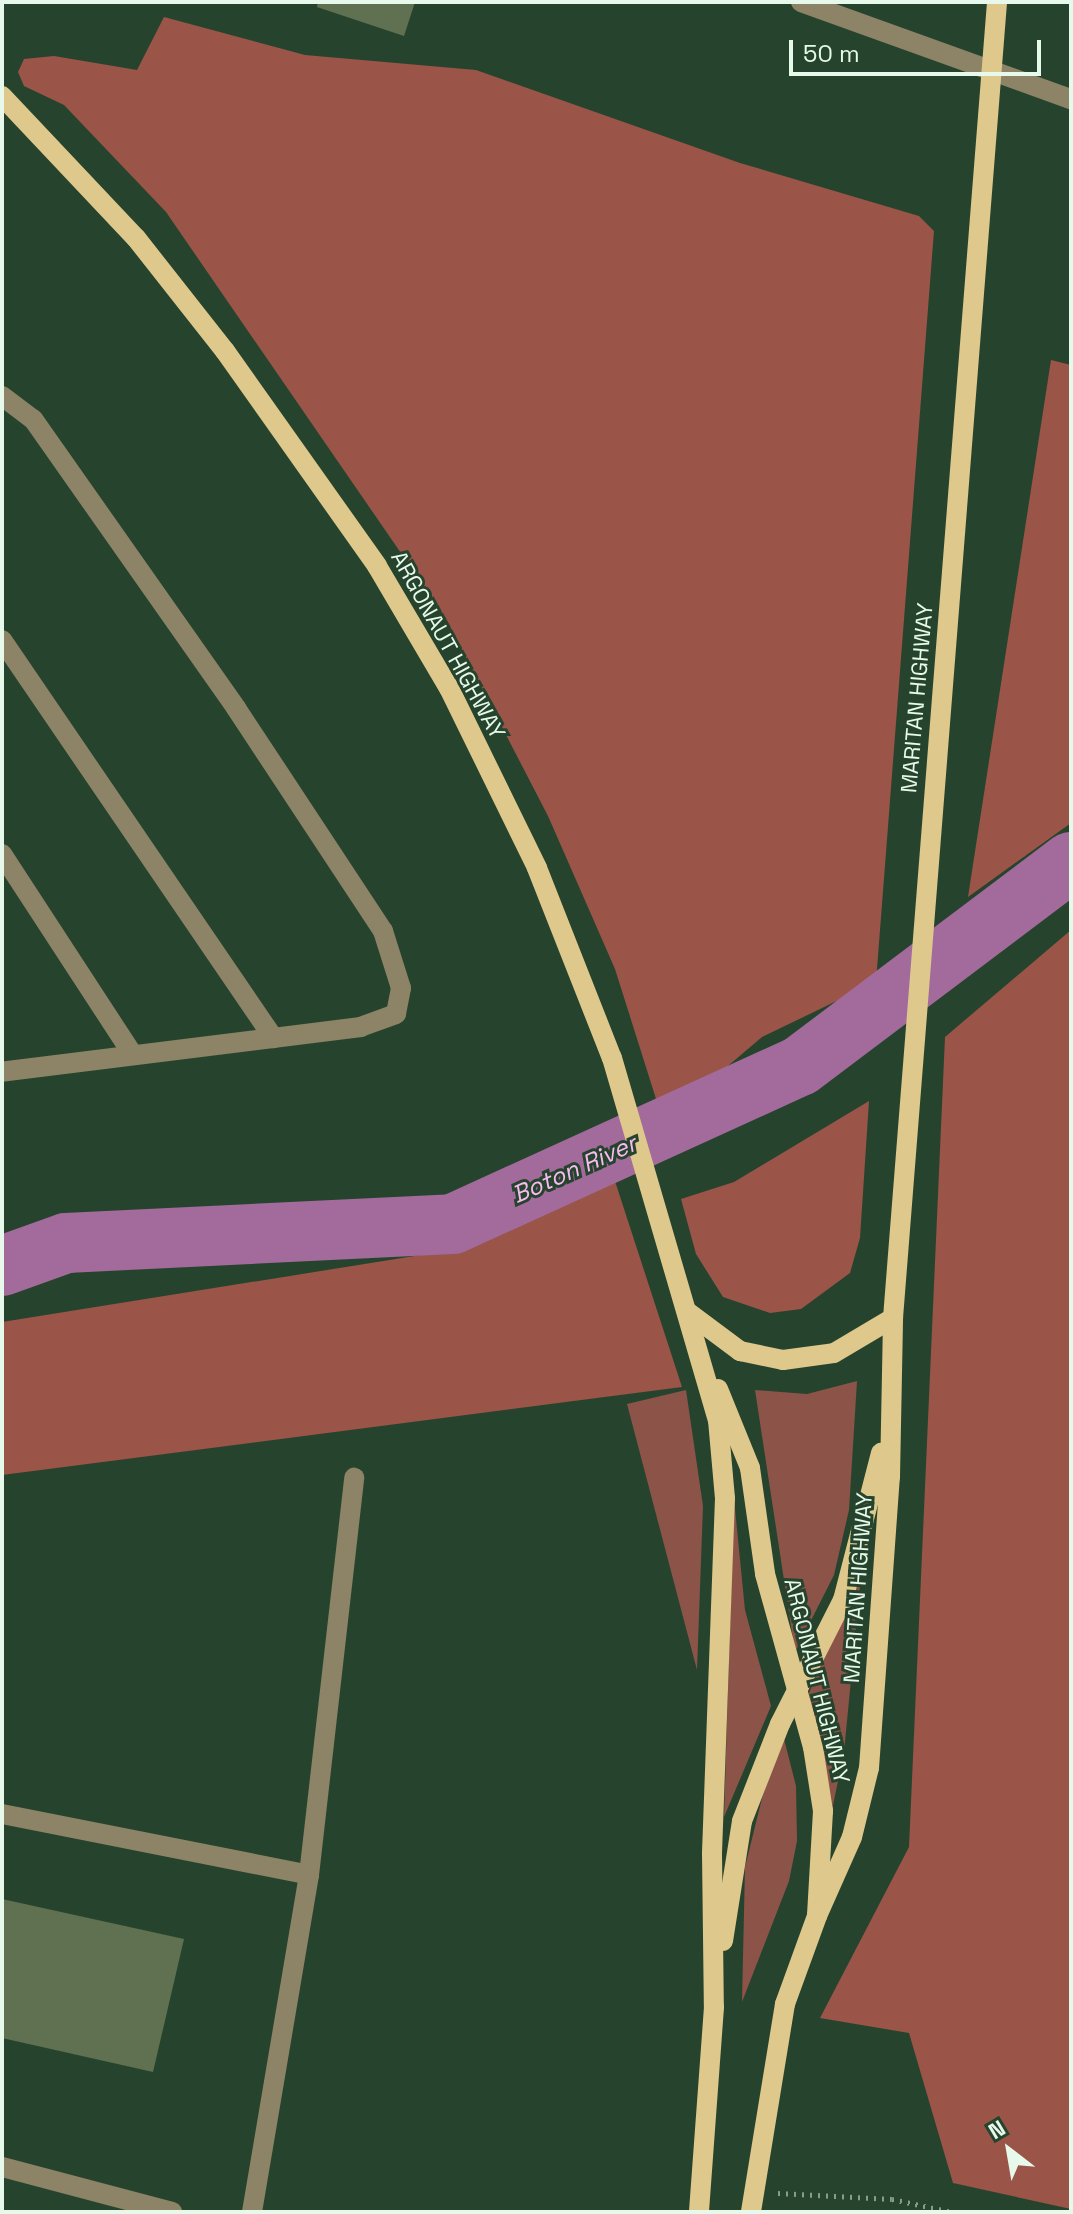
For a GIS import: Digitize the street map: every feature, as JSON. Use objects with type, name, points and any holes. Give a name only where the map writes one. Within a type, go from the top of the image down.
[{"type":"main road","name":"MARITAN HIGHWAY","points":[[817,1916],[852,1837],[869,1768],[890,1477],[893,1318],[998,7]]},
{"type":"main road","name":"ARGONAUT HIGHWAY","points":[[2,96],[136,238],[225,351],[377,566],[449,688],[537,868],[612,1058],[673,1254],[718,1420],[725,1498],[712,1854],[714,2007],[699,2212]]},
{"type":"main road","points":[[689,1313],[740,1351],[783,1360],[834,1353],[893,1318]]},
{"type":"main road","name":"ARGONAUT HIGHWAY","points":[[701,1357],[750,1468],[765,1574],[823,1811],[817,1916],[785,2004],[752,2203]]},
{"type":"main road","name":"MARITAN HIGHWAY","points":[[714,2007],[742,1821],[796,1696],[843,1600],[863,1542],[890,1398]]},
{"type":"street","points":[[801,2],[993,68],[1071,99]]},
{"type":"street","points":[[2,396],[33,419],[236,708],[383,931],[401,988],[396,1014],[361,1027],[2,1072]]},
{"type":"street","points":[[2,640],[273,1038]]},
{"type":"street","points":[[2,854],[133,1055]]},
{"type":"street","points":[[252,2212],[309,1875],[354,1478]]},
{"type":"street","points":[[2,1814],[309,1875]]},
{"type":"street","points":[[2,2167],[172,2212]]},
{"type":"path","points":[[752,2203],[892,2199],[952,2212]]},
{"type":"shaded area","points":[[164,17],[305,55],[476,70],[740,163],[919,216],[934,231],[876,982],[762,1037],[663,1121],[615,969],[548,816],[445,617],[166,212],[64,105],[24,86],[18,72],[24,59],[54,56],[137,70]]},
{"type":"shaded area","points":[[1051,360],[1071,365],[1071,823],[968,897]]},
{"type":"shaded area","points":[[1071,930],[1071,2209],[953,2183],[909,2033],[820,2018],[909,1847],[945,1037]]},
{"type":"shaded area","points":[[869,1101],[860,1238],[850,1273],[801,1309],[770,1313],[723,1297],[696,1254],[681,1199],[734,1182]]},
{"type":"shaded area","points":[[613,1175],[682,1387],[2,1475],[2,1322],[427,1254]]},
{"type":"shaded area","points":[[857,1381],[849,1510],[834,1575],[795,1652],[755,1390],[807,1394]]},
{"type":"shaded area","points":[[686,1390],[703,1506],[697,1670],[627,1404]]},
{"type":"shaded area","points":[[734,1499],[745,1610],[771,1706],[724,1817]]},
{"type":"shaded area","points":[[862,1566],[844,1752],[831,1815],[809,1693]]},
{"type":"shaded area","points":[[784,1739],[796,1786],[797,1841],[789,1881],[742,2002],[745,1867],[768,1774]]},
{"type":"building","points":[[318,2],[415,2],[404,36],[317,7]]},
{"type":"building","points":[[2,1899],[184,1939],[153,2072],[2,2038]]},
{"type":"waterway","name":"Boton River","points":[[2,1266],[66,1243],[453,1224],[800,1066],[1071,862]]}]
